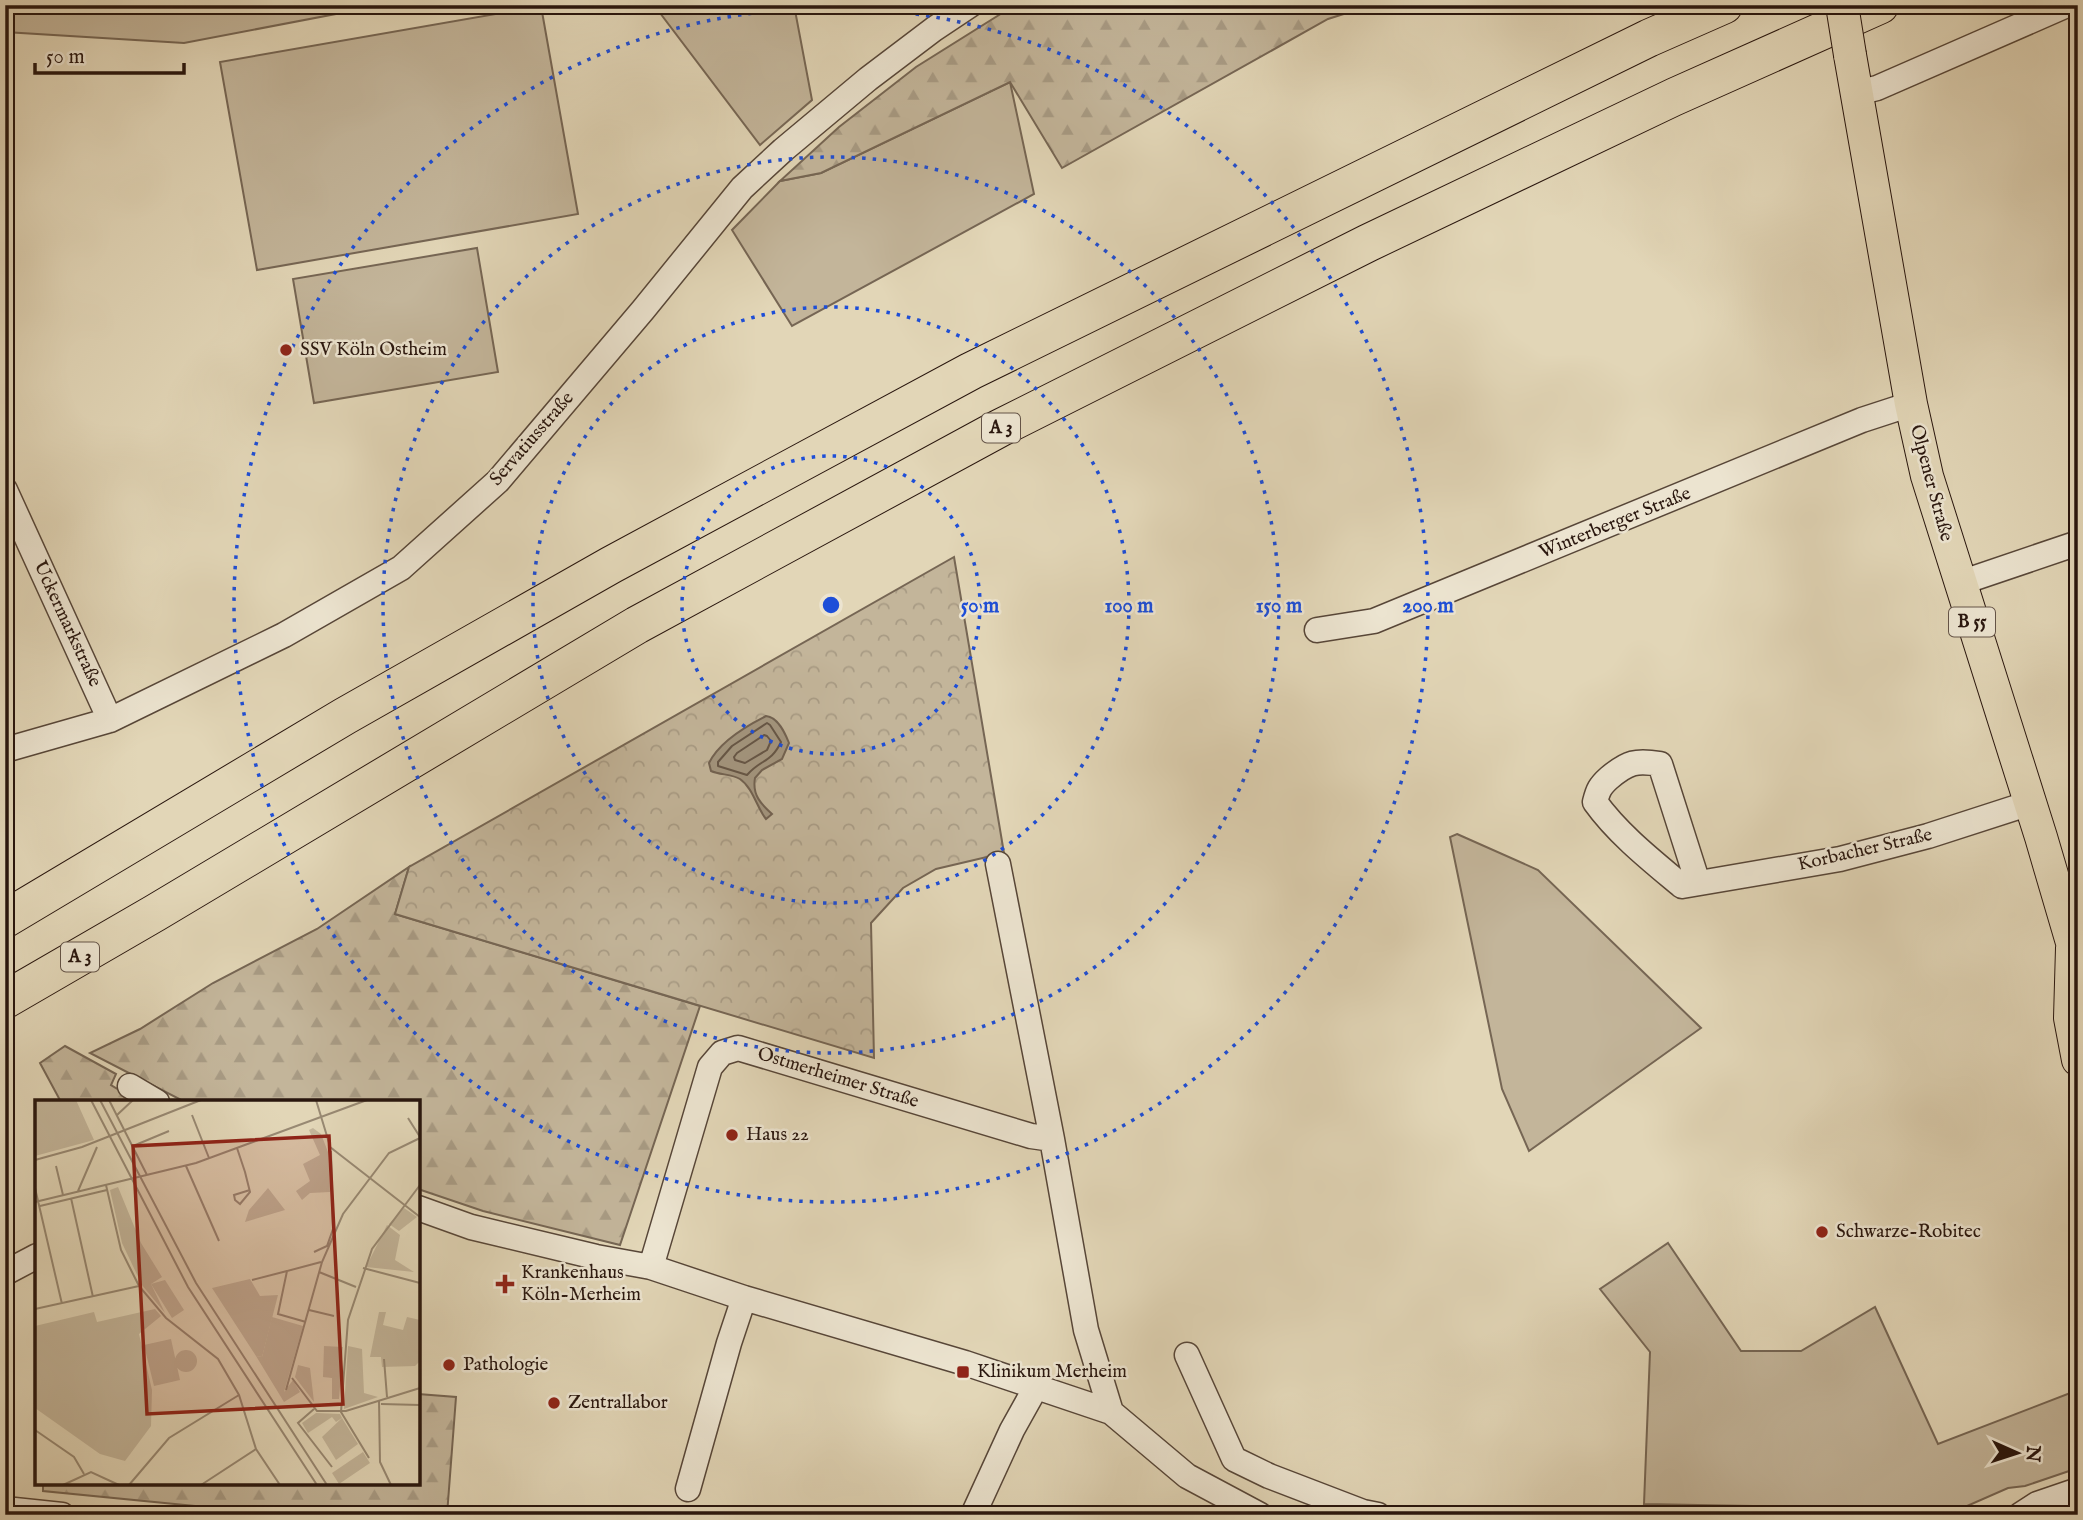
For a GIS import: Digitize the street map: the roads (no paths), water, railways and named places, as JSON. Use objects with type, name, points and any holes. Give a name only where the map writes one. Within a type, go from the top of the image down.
[{"type":"highway","points":[[5,919],[345,716],[611,565],[971,371],[1637,44],[1724,5]]},
{"type":"highway","name":"A 3","points":[[5,1000],[637,625],[1000,428],[1368,243],[1674,97],[1880,5]]},
{"type":"main road","name":"Olpener Straße","points":[[1842,5],[1911,404],[1927,476],[2075,956],[2070,1018],[2078,1060]]},
{"type":"street","name":"Servatiusstraße","points":[[5,750],[110,720],[284,635],[401,568],[498,481],[742,188],[868,79],[970,5]]},
{"type":"street","points":[[1857,93],[1877,88],[2067,5]]},
{"type":"street","name":"Winterberger Straße","points":[[1317,630],[1374,621],[1862,420],[1911,404]]},
{"type":"street","name":"Uckermarkstraße","points":[[5,491],[84,658],[110,720]]},
{"type":"street","points":[[1960,583],[2078,543]]},
{"type":"street","name":"Korbacher Straße","points":[[1698,883],[1660,764],[1641,761],[1623,766],[1599,787],[1595,802],[1624,835],[1682,886],[1840,859],[1928,836],[2030,803]]},
{"type":"street","points":[[998,864],[1086,1330],[1111,1412]]},
{"type":"street","name":"Ostmerheimer Straße","points":[[651,1267],[710,1067],[722,1053],[738,1048],[1031,1136],[1052,1139]]},
{"type":"street","points":[[130,1086],[154,1100]]},
{"type":"street","points":[[420,1209],[471,1227],[596,1257],[651,1267],[744,1298],[965,1363],[1111,1412],[1187,1476],[1260,1515]]},
{"type":"street","points":[[5,1273],[35,1257]]},
{"type":"street","points":[[688,1489],[744,1298]]},
{"type":"street","points":[[1187,1355],[1234,1459],[1269,1476],[1378,1515]]},
{"type":"street","points":[[972,1515],[1012,1430],[1036,1387]]},
{"type":"street","points":[[2020,1515],[2037,1504],[2078,1490]]},
{"type":"street","points":[[5,1509],[62,1515]]},
{"type":"water","points":[[766,716],[777,722],[789,743],[782,759],[762,770],[755,778],[756,794],[772,814],[766,819],[752,793],[740,779],[711,771],[709,763],[726,742]]},
{"type":"place","name":"SSV Köln Ostheim","points":[[286,350]]},
{"type":"place","name":"Haus 22","points":[[732,1135]]},
{"type":"place","name":"Schwarze-Robitec","points":[[1822,1232]]},
{"type":"place","name":"Krankenhaus Köln-Merheim","points":[[505,1284]]},
{"type":"place","name":"Pathologie","points":[[449,1365]]},
{"type":"place","name":"Klinikum Merheim","points":[[963,1372]]},
{"type":"place","name":"Zentrallabor","points":[[554,1403]]}]
